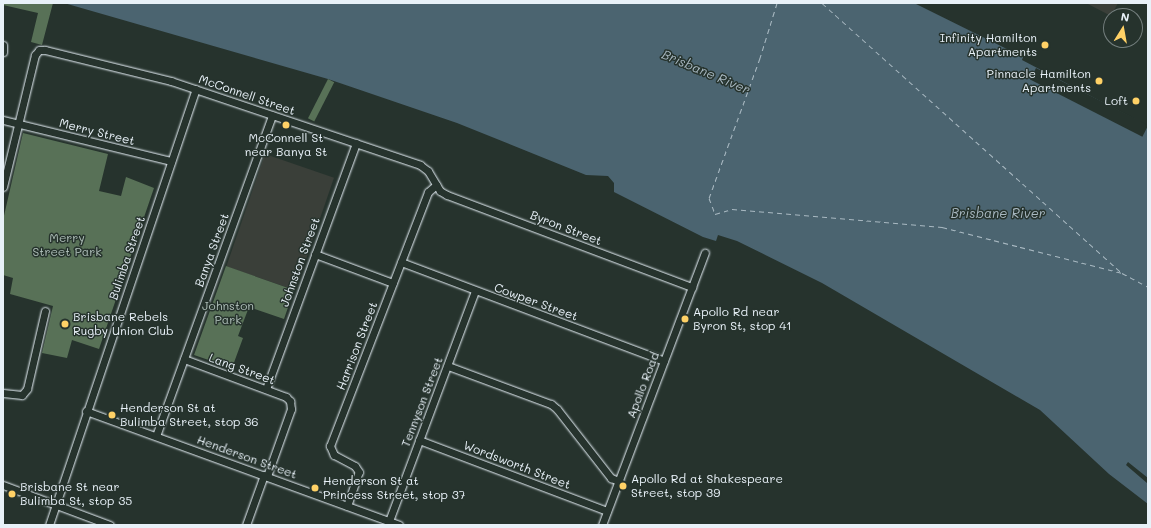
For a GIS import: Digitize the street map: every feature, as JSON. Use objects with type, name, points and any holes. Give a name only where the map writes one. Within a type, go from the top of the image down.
[{"type":"street","points":[[3,45],[3,52]]},
{"type":"street","name":"McConnell Street","points":[[18,124],[35,55],[39,50],[156,76],[356,143],[424,167],[436,185]]},
{"type":"street","name":"Bulimba Street","points":[[49,525],[86,411],[196,89]]},
{"type":"street","name":"Banya Street","points":[[156,436],[272,115]]},
{"type":"street","name":"Merry Street","points":[[3,120],[171,161]]},
{"type":"street","points":[[3,187],[18,124]]},
{"type":"street","name":"Johnston Street","points":[[266,389],[356,143]]},
{"type":"street","name":"Harrison Street","points":[[347,506],[359,472],[355,466],[334,455],[330,446],[428,192],[436,185]]},
{"type":"street","name":"Byron Street","points":[[436,185],[447,195],[692,287]]},
{"type":"street","name":"Apollo Road","points":[[602,525],[705,253]]},
{"type":"street","points":[[315,254],[393,283]]},
{"type":"street","name":"Cowper Street","points":[[401,262],[664,362]]},
{"type":"street","name":"Tennyson Street","points":[[389,521],[475,291]]},
{"type":"street","points":[[3,393],[22,395],[27,389],[45,311]]},
{"type":"street","name":"Lang Street","points":[[184,359],[266,389],[286,397],[290,401],[291,409],[265,475]]},
{"type":"street","points":[[448,366],[551,404],[557,409],[611,478],[619,481]]},
{"type":"street","name":"Henderson Street","points":[[86,411],[399,525]]},
{"type":"street","name":"Wordsworth Street","points":[[419,440],[608,511]]},
{"type":"street","points":[[246,525],[265,475]]},
{"type":"street","points":[[3,485],[110,525]]},
{"type":"shaded area","points":[[1086,3],[1118,3],[1115,8],[1103,8],[1103,12]]},
{"type":"shaded area","points":[[265,154],[334,178],[295,290],[226,267]]},
{"type":"green space","points":[[3,3],[53,3],[42,45],[31,42],[38,13],[3,5]]},
{"type":"green space","points":[[328,79],[334,82],[314,121],[308,118]]},
{"type":"green space","name":"Merry Street Park","points":[[23,133],[108,154],[99,191],[121,196],[126,177],[154,188],[99,349],[72,340],[67,358],[42,353],[53,306],[10,294],[13,278],[3,275],[3,220]]},
{"type":"green space","name":"Johnston Park","points":[[226,266],[294,290],[284,319],[249,307],[238,336],[243,338],[232,368],[194,355]]},
{"type":"water","name":"Brisbane River","points":[[64,3],[914,3],[1023,57],[1022,60],[1148,126],[1148,504],[1109,474],[1040,410],[822,283],[737,241],[718,235],[716,241],[703,237],[614,192],[614,183],[608,176],[586,175],[457,123],[328,79]]},
{"type":"pier","points":[[1036,68],[1148,125],[1142,137],[1030,80]]},
{"type":"pier","points":[[1128,462],[1148,478],[1148,489],[1147,483],[1126,465]]},
{"type":"ferry route","points":[[777,3],[760,58],[709,198],[715,214],[732,209],[942,227],[1122,273],[1148,287]]},
{"type":"ferry route","points":[[822,3],[1122,273]]},
{"type":"place","name":"Infinity Hamilton Apartments","points":[[1045,45]]},
{"type":"place","name":"Pinnacle Hamilton Apartments","points":[[1099,81]]},
{"type":"place","name":"Loft","points":[[1136,101]]},
{"type":"place","name":"McConnell St near Banya St","points":[[286,125]]},
{"type":"place","name":"Apollo Rd near Byron St, stop 41","points":[[685,319]]},
{"type":"place","name":"Brisbane Rebels Rugby Union Club","points":[[65,324]]},
{"type":"place","name":"Henderson St at Bulimba Street, stop 36","points":[[112,415]]},
{"type":"place","name":"Apollo Rd at Shakespeare Street, stop 39","points":[[623,486]]},
{"type":"place","name":"Henderson St at Princess Street, stop 37","points":[[315,488]]},
{"type":"place","name":"Brisbane St near Bulimba St, stop 35","points":[[12,494]]}]
